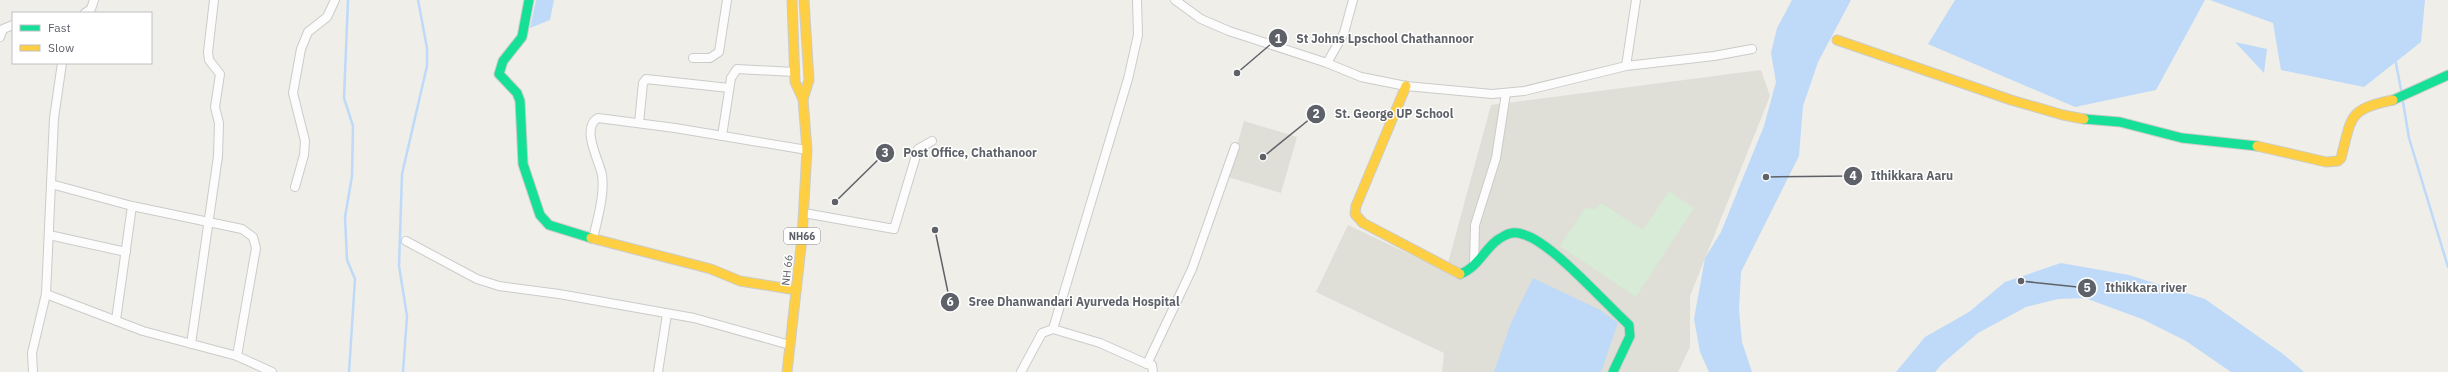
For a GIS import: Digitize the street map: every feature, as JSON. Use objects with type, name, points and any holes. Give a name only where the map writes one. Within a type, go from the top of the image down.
[{"type":"main road","points":[[529,0],[522,37],[503,61],[499,74],[517,93],[520,101],[523,164],[540,215],[549,226],[593,239],[711,269],[740,281],[796,290]]},
{"type":"main road","name":"NH 66","points":[[787,372],[804,213],[807,150],[803,98],[795,82],[792,0]]},
{"type":"main road","name":"NH 66","points":[[803,98],[809,80],[804,0]]},
{"type":"main road","points":[[1837,40],[2011,100],[2063,115],[2104,122],[2120,122],[2182,138],[2264,147],[2326,162],[2338,161],[2341,158],[2350,126],[2358,111],[2368,105],[2398,99],[2448,75]]},
{"type":"main road","points":[[1406,86],[1356,206],[1355,214],[1363,223],[1455,273],[1464,274],[1493,242],[1509,233],[1524,234],[1554,252],[1629,325],[1630,336],[1613,372]]},
{"type":"street","points":[[86,12],[91,9],[94,0]]},
{"type":"street","points":[[191,344],[218,156],[219,123],[215,106],[220,74],[209,60],[208,52],[214,0]]},
{"type":"street","points":[[295,187],[304,155],[305,141],[293,93],[301,49],[308,32],[327,17],[335,0]]},
{"type":"street","points":[[693,58],[710,58],[719,52],[726,0]]},
{"type":"street","points":[[1053,329],[1128,80],[1138,35],[1137,0]]},
{"type":"street","points":[[1175,0],[1186,3],[1201,19],[1229,31],[1327,63],[1361,77],[1406,86],[1485,93],[1506,93],[1558,84],[1626,66],[1714,56],[1752,48]]},
{"type":"street","points":[[1327,63],[1344,33],[1353,0]]},
{"type":"street","points":[[1626,66],[1636,0]]},
{"type":"street","points":[[0,38],[3,29],[12,25]]},
{"type":"street","points":[[33,372],[32,353],[46,294],[54,118],[62,64]]},
{"type":"street","points":[[722,136],[733,72],[739,68],[795,72]]},
{"type":"street","points":[[639,123],[643,83],[646,79],[730,88]]},
{"type":"street","points":[[1474,264],[1475,225],[1496,158],[1506,93]]},
{"type":"street","points":[[593,239],[602,186],[602,175],[591,137],[593,123],[598,118],[639,123],[807,150]]},
{"type":"street","points":[[804,213],[894,229],[918,149],[932,141]]},
{"type":"street","points":[[1147,364],[1192,269],[1234,147]]},
{"type":"street","points":[[51,184],[132,206],[242,229],[253,237],[256,242],[237,356]]},
{"type":"street","points":[[116,320],[132,206]]},
{"type":"street","points":[[49,235],[126,252]]},
{"type":"street","points":[[406,240],[477,279],[499,286],[560,294],[694,318],[790,345]]},
{"type":"street","points":[[46,294],[143,331],[237,356],[272,372]]},
{"type":"street","points":[[658,372],[667,314]]},
{"type":"street","points":[[1021,372],[1042,333],[1053,329],[1100,343],[1147,364],[1152,364],[1153,372]]},
{"type":"shaded area","points":[[1761,70],[1770,96],[1690,296],[1690,347],[1678,372],[1442,372],[1444,353],[1316,292],[1348,225],[1441,269],[1448,263],[1491,105]]},
{"type":"shaded area","points":[[1244,121],[1297,137],[1281,193],[1228,177]]},
{"type":"green space","points":[[1669,191],[1694,208],[1636,297],[1560,246],[1585,208],[1595,209],[1601,203],[1643,230]]},
{"type":"water","points":[[536,0],[554,0],[550,20],[530,28]]},
{"type":"water","points":[[1792,0],[1851,0],[1818,62],[1803,106],[1799,156],[1741,272],[1739,310],[1742,342],[1752,372],[1709,372],[1700,352],[1694,319],[1705,258],[1721,232],[1764,126],[1776,82],[1771,53],[1777,28]]},
{"type":"water","points":[[1955,0],[2205,0],[2156,90],[2075,107],[1928,44]]},
{"type":"water","points":[[2210,0],[2425,0],[2421,42],[2364,87],[2281,70],[2273,23]]},
{"type":"water","points":[[2235,42],[2267,49],[2264,73]]},
{"type":"water","points":[[2061,263],[2129,275],[2205,299],[2283,354],[2304,372],[2231,372],[2186,341],[2142,319],[2085,298],[2058,299],[2026,307],[1978,333],[1942,364],[1935,372],[1896,372],[1925,337],[1969,312],[2005,282]]},
{"type":"water","points":[[1533,278],[1600,310],[1618,323],[1601,372],[1494,372],[1511,323]]},
{"type":"waterway","points":[[348,0],[344,98],[353,126],[352,176],[345,217],[347,260],[355,279],[349,372]]},
{"type":"waterway","points":[[403,372],[407,316],[399,266],[402,174],[427,66],[427,48],[418,0]]},
{"type":"waterway","points":[[2395,58],[2402,95]]},
{"type":"waterway","points":[[2403,102],[2409,138],[2448,267]]},
{"type":"traffic: fast","points":[[529,0],[522,37],[503,61],[499,74],[517,93],[520,101],[523,164],[540,215],[549,225],[591,238]]},
{"type":"traffic: fast","points":[[2393,100],[2448,75]]},
{"type":"traffic: fast","points":[[2084,119],[2120,122],[2182,138],[2257,146]]},
{"type":"traffic: fast","points":[[1460,274],[1473,266],[1492,244],[1506,235],[1511,233],[1520,233],[1536,240],[1563,261],[1629,325],[1630,336],[1613,372]]},
{"type":"traffic: slow","points":[[787,372],[802,238],[807,150],[803,99],[795,82],[792,0]]},
{"type":"traffic: slow","points":[[803,99],[809,80],[804,0]]},
{"type":"traffic: slow","points":[[1837,40],[2011,100],[2063,115],[2084,119]]},
{"type":"traffic: slow","points":[[1406,86],[1356,206],[1355,214],[1363,223],[1460,274]]},
{"type":"traffic: slow","points":[[2257,146],[2326,162],[2338,161],[2341,158],[2347,132],[2354,117],[2367,107],[2393,100]]},
{"type":"traffic: slow","points":[[591,238],[711,269],[740,281],[796,290]]},
{"type":"place","name":"St Johns Lpschool Chathannoor","points":[[1237,73]]},
{"type":"place","name":"St. George UP School","points":[[1263,157]]},
{"type":"place","name":"Ithikkara Aaru","points":[[1766,177]]},
{"type":"place","name":"Post Office, Chathanoor","points":[[835,202]]},
{"type":"place","name":"Sree Dhanwandari Ayurveda Hospital","points":[[935,230]]},
{"type":"place","name":"Ithikkara river","points":[[2021,281]]}]
